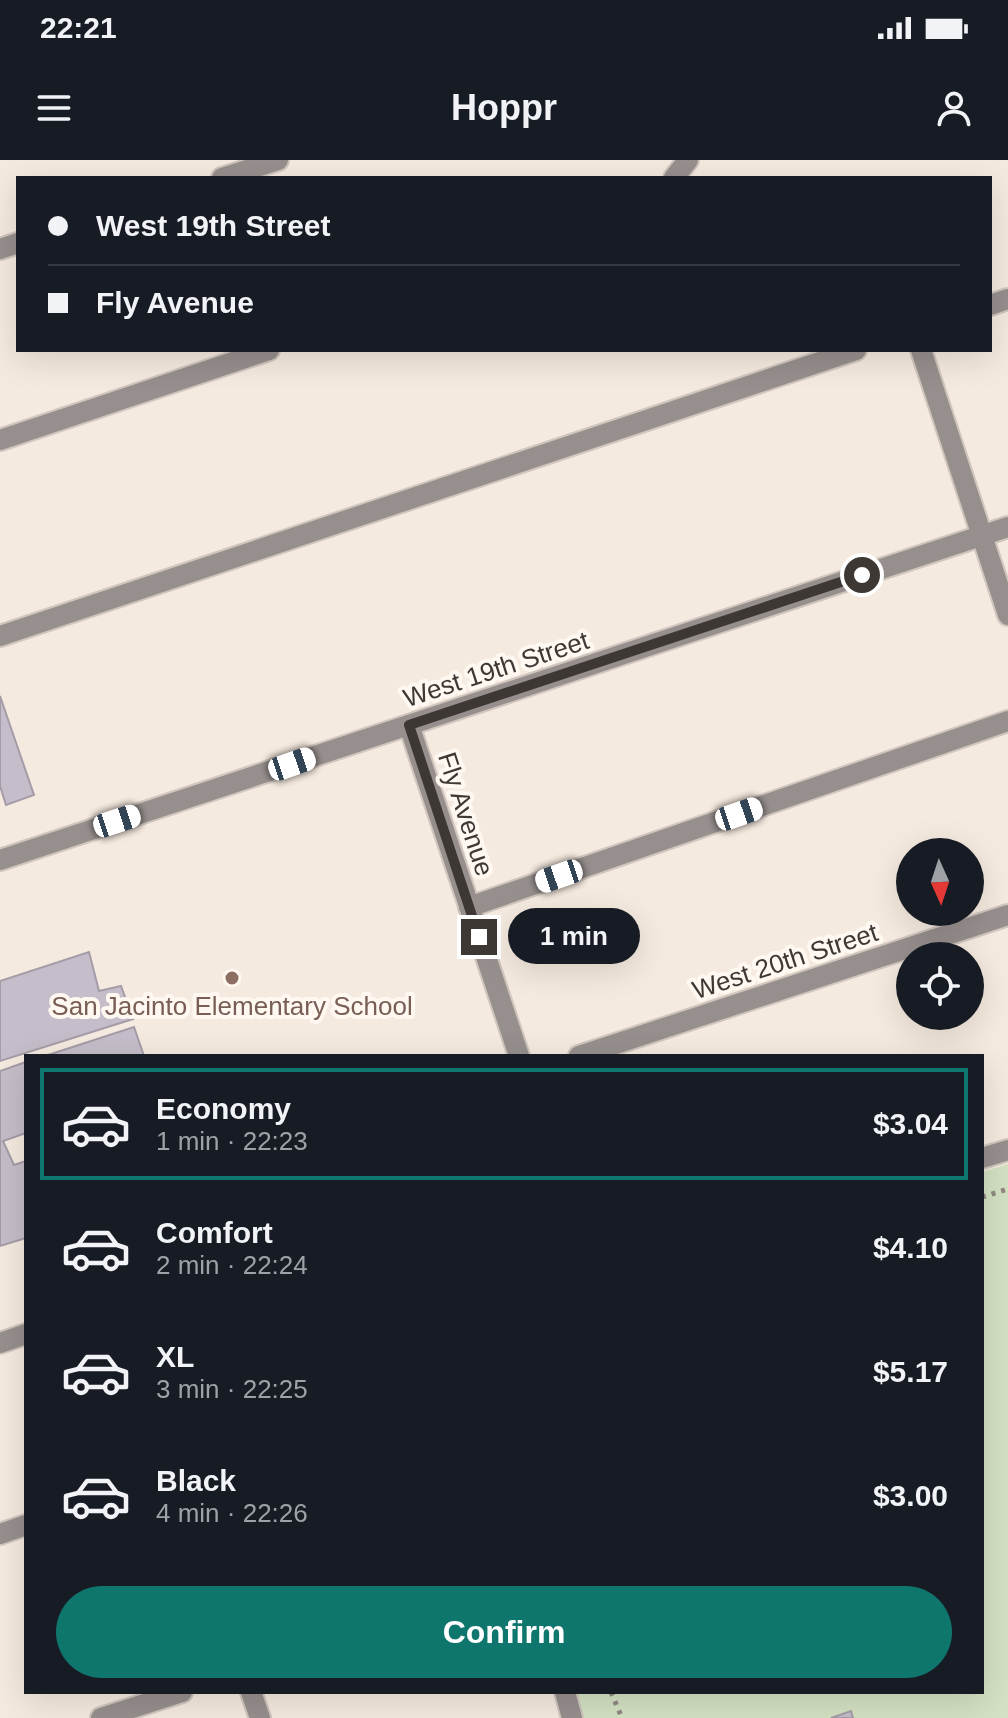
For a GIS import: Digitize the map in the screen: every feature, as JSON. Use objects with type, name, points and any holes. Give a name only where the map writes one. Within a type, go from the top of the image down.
[{"type":"street","points":[[228,176],[278,160]]},
{"type":"street","points":[[676,176],[688,160]]},
{"type":"street","points":[[0,440],[263,352]]},
{"type":"street","points":[[0,636],[850,352]]},
{"type":"street","points":[[922,352],[1008,615]]},
{"type":"street","name":"West 19th Street","points":[[0,860],[1008,527]]},
{"type":"street","points":[[469,907],[1008,721]]},
{"type":"street","name":"Fly Avenue","points":[[409,725],[518,1054]]},
{"type":"street","name":"West 20th Street","points":[[585,1054],[1008,915]]},
{"type":"street","points":[[984,1157],[1008,1150]]},
{"type":"street","points":[[0,1343],[24,1335]]},
{"type":"street","points":[[0,1534],[24,1526]]},
{"type":"street","points":[[101,1718],[176,1694]]},
{"type":"street","points":[[252,1694],[260,1718]]},
{"type":"street","points":[[566,1694],[572,1718]]},
{"type":"path","points":[[984,1196],[1008,1189]]},
{"type":"path","points":[[612,1694],[622,1718]]},
{"type":"green space","points":[[1008,1164],[1008,1718],[578,1718],[570,1694],[984,1694],[984,1171]]},
{"type":"building","points":[[0,696],[34,795],[6,805],[0,786]]},
{"type":"building","points":[[89,952],[99,991],[121,986],[133,1019],[0,1061],[0,981]]},
{"type":"building","points":[[134,1027],[143,1054],[51,1054]]},
{"type":"building","points":[[24,1063],[24,1134],[3,1141],[14,1165],[24,1162],[24,1239],[0,1246],[0,1071]]},
{"type":"building","points":[[851,1711],[853,1718],[831,1718]]},
{"type":"place","name":"San Jacinto Elementary School","points":[[232,978]]},
{"type":"route","points":[[479,937],[409,725],[862,575]]}]
